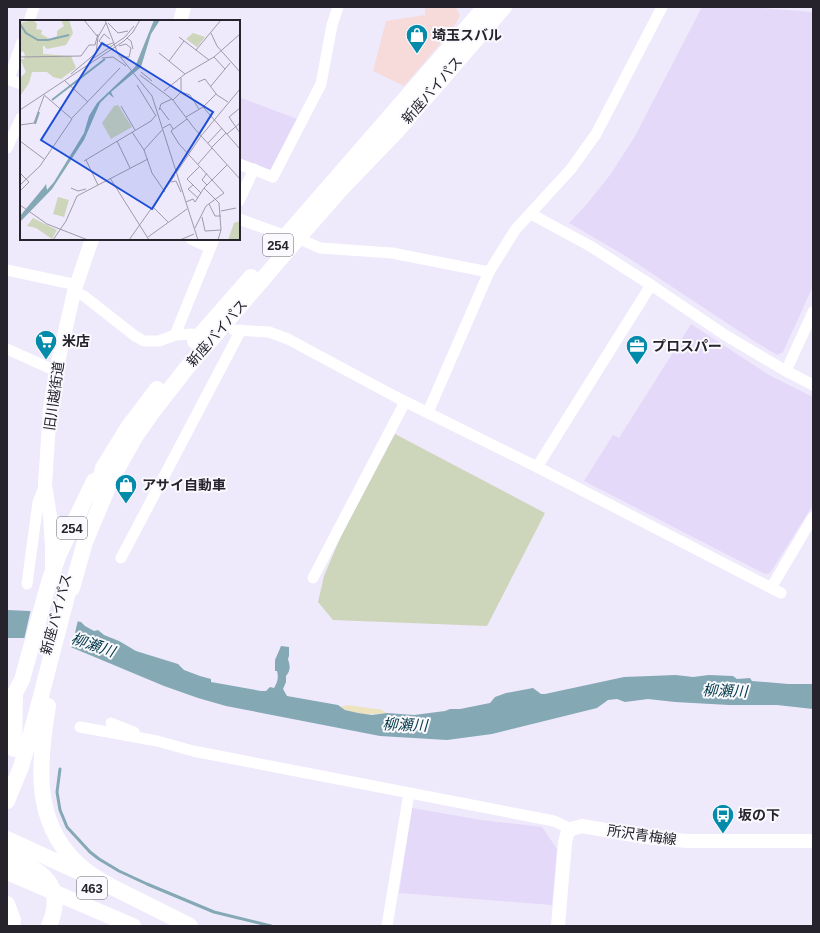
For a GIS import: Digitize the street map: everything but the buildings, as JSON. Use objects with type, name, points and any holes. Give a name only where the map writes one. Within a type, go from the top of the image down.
[{"type":"highway","points":[[466,30],[471,21],[472,14],[470,7]]},
{"type":"highway","name":"新座バイパス","points":[[62,590],[85,542],[112,478],[135,437],[180,376],[292,237],[485,7]]},
{"type":"highway","name":"新座バイパス","points":[[32,718],[46,687],[62,590],[72,551],[103,468],[129,426],[175,365],[292,237],[396,132],[504,7]]},
{"type":"highway","points":[[9,782],[14,765],[11,742],[15,691],[62,590]]},
{"type":"highway","points":[[7,812],[19,787],[28,762],[46,687]]},
{"type":"highway","points":[[46,687],[42,793],[45,812],[53,832],[63,848],[75,862],[91,874],[112,887],[190,926]]},
{"type":"highway","name":"254","points":[[9,782],[32,718]]},
{"type":"highway","name":"254","points":[[7,801],[21,767],[32,718]]},
{"type":"highway","name":"463","points":[[7,839],[112,887]]},
{"type":"highway","name":"463","points":[[7,851],[69,877],[124,904],[177,926]]},
{"type":"highway","points":[[7,856],[39,871],[47,878],[52,886],[54,906],[49,926]]},
{"type":"highway","name":"463","points":[[7,872],[133,926]]},
{"type":"highway","points":[[7,904],[13,920],[12,926]]},
{"type":"main road","points":[[180,20],[184,7]]},
{"type":"main road","name":"旧川越街道","points":[[62,590],[52,565],[52,546],[45,486],[50,408],[56,371],[76,288],[92,240]]},
{"type":"main road","name":"所沢青梅線","points":[[571,829],[578,826],[586,826],[645,837],[687,841],[813,841]]},
{"type":"main road","points":[[558,926],[565,843],[567,834],[571,829]]},
{"type":"street","points":[[29,20],[34,7]]},
{"type":"street","points":[[240,164],[274,177],[321,84],[332,25],[338,7]]},
{"type":"street","points":[[428,412],[489,272],[515,230],[571,169],[596,134],[662,7]]},
{"type":"street","points":[[20,47],[8,79],[20,84]]},
{"type":"street","points":[[7,148],[20,120]]},
{"type":"street","points":[[240,198],[254,169]]},
{"type":"street","points":[[531,214],[590,246],[725,335],[813,385]]},
{"type":"street","points":[[240,218],[320,248],[392,253],[489,272]]},
{"type":"street","points":[[175,335],[212,243],[196,240]]},
{"type":"street","points":[[7,270],[76,288],[135,336],[144,341],[159,341],[175,335],[192,334]]},
{"type":"street","points":[[537,467],[651,285]]},
{"type":"street","points":[[786,371],[813,312]]},
{"type":"street","points":[[121,558],[237,330],[269,332],[288,339],[405,402],[537,467],[781,593]]},
{"type":"street","points":[[7,349],[56,371]]},
{"type":"street","points":[[313,578],[405,402]]},
{"type":"street","points":[[27,584],[38,502],[45,486]]},
{"type":"street","points":[[771,588],[813,517]]},
{"type":"street","points":[[111,723],[157,741]]},
{"type":"street","points":[[80,727],[157,741],[193,750],[554,821],[571,829]]},
{"type":"street","points":[[388,926],[409,793]]},
{"type":"shaded area","points":[[425,7],[456,7],[460,16],[451,31],[404,86],[373,71],[386,21],[425,15]]},
{"type":"shaded area","points":[[702,7],[748,7],[813,12],[813,286],[783,352],[777,355],[624,255],[569,223],[587,204],[610,175],[634,138]]},
{"type":"shaded area","points":[[240,97],[297,119],[271,173],[240,161]]},
{"type":"shaded area","points":[[691,324],[769,375],[813,397],[813,505],[770,573],[765,574],[584,481],[613,435],[619,438]]},
{"type":"shaded area","points":[[412,808],[481,820],[542,827],[557,849],[552,905],[399,893]]},
{"type":"green space","points":[[395,434],[545,513],[487,626],[333,620],[318,602],[324,576],[341,536]]},
{"type":"sand","points":[[348,705],[380,709],[387,713],[363,714],[351,712],[340,707]]},
{"type":"water","name":"柳瀬川","points":[[7,610],[30,611],[81,622],[94,631],[98,630],[104,635],[119,641],[136,651],[178,664],[184,670],[211,679],[211,682],[261,691],[266,691],[270,687],[274,688],[278,678],[277,671],[275,671],[275,660],[281,646],[289,647],[288,659],[290,666],[283,689],[287,696],[338,705],[345,710],[372,715],[387,713],[414,715],[450,709],[460,709],[490,703],[495,697],[506,693],[533,688],[541,694],[545,694],[624,677],[676,675],[693,677],[709,675],[733,676],[737,679],[750,678],[752,681],[788,684],[813,684],[813,709],[777,705],[729,705],[648,699],[625,702],[617,699],[608,700],[597,708],[492,734],[447,740],[380,736],[226,706],[164,686],[73,648],[44,641],[23,638],[7,638]]},
{"type":"pier","points":[[31,609],[78,620],[71,650],[44,643],[24,640]]},
{"type":"waterway","points":[[60,769],[57,792],[60,810],[67,827],[90,852],[99,859],[119,871],[147,884],[214,912],[271,926]]},
{"type":"place","name":"埼玉スバル","points":[[417,54]]},
{"type":"place","name":"米店","points":[[46,360]]},
{"type":"place","name":"プロスパー","points":[[637,366]]},
{"type":"place","name":"アサイ自動車","points":[[126,504]]},
{"type":"place","name":"坂の下","points":[[723,834]]}]
